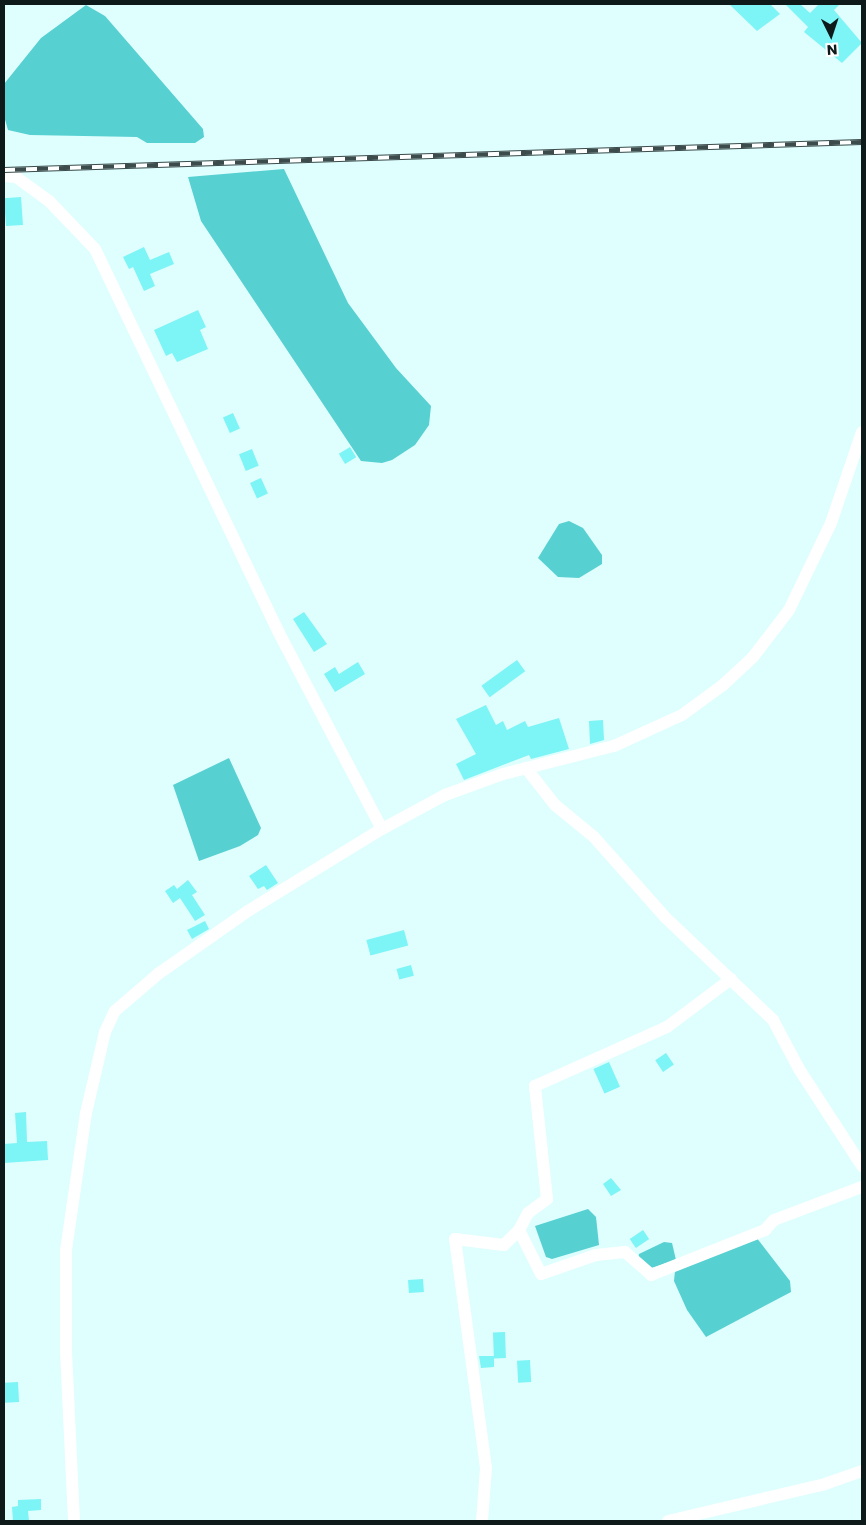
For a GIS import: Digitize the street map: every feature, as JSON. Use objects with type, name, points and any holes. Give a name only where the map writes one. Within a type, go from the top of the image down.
[{"type":"street","points":[[4,176],[16,177],[49,201],[95,249],[279,632],[382,829]]},
{"type":"street","points":[[74,1521],[66,1350],[66,1250],[86,1112],[106,1032],[115,1011],[158,974],[248,911],[382,829],[445,795],[526,768],[614,746],[657,728],[722,685],[753,657],[793,601],[831,523],[862,432]]},
{"type":"street","points":[[526,768],[555,805],[594,837],[666,918],[774,1020],[799,1069],[862,1166]]},
{"type":"street","points":[[482,1521],[486,1468],[455,1239],[504,1245],[519,1230],[528,1213],[547,1199],[535,1086],[667,1027],[731,979]]},
{"type":"street","points":[[519,1230],[541,1274],[596,1254],[624,1252],[651,1275],[765,1230],[774,1220],[862,1188]]},
{"type":"street","points":[[668,1521],[822,1485],[862,1471]]},
{"type":"water","points":[[86,5],[105,16],[203,129],[204,137],[195,143],[147,143],[137,137],[30,135],[8,130],[4,116],[4,84],[41,38]]},
{"type":"water","points":[[284,169],[348,303],[396,368],[431,406],[429,425],[415,445],[392,460],[382,463],[361,461],[201,221],[188,177]]},
{"type":"water","points":[[569,521],[583,528],[602,555],[602,564],[579,578],[558,577],[538,558],[559,524]]},
{"type":"water","points":[[229,758],[261,828],[258,835],[240,846],[199,861],[173,785]]},
{"type":"water","points":[[588,1209],[596,1217],[599,1245],[552,1259],[546,1257],[535,1226]]},
{"type":"water","points":[[756,1237],[790,1281],[791,1292],[706,1337],[687,1310],[674,1281],[675,1271]]},
{"type":"water","points":[[664,1242],[672,1243],[676,1260],[648,1269],[638,1259],[639,1254]]},
{"type":"building","points":[[729,4],[770,4],[780,14],[757,31]]},
{"type":"building","points":[[785,4],[800,4],[810,13],[819,4],[840,4],[834,10],[862,43],[842,63],[804,32],[808,27]]},
{"type":"building","points":[[21,197],[23,225],[6,226],[4,198]]},
{"type":"building","points":[[144,247],[150,260],[169,252],[174,264],[150,274],[155,286],[144,291],[133,267],[129,269],[123,257]]},
{"type":"building","points":[[198,310],[206,327],[200,330],[208,349],[177,362],[172,353],[166,356],[154,330]]},
{"type":"building","points":[[233,413],[240,429],[230,433],[223,417]]},
{"type":"building","points":[[350,447],[356,457],[345,464],[339,454]]},
{"type":"building","points":[[252,449],[259,466],[246,471],[239,454]]},
{"type":"building","points":[[261,478],[268,494],[257,498],[250,483]]},
{"type":"building","points":[[304,612],[327,644],[314,652],[293,619]]},
{"type":"building","points":[[517,660],[525,671],[490,697],[481,686]]},
{"type":"building","points":[[358,662],[365,674],[335,692],[324,674],[335,667],[339,674]]},
{"type":"building","points":[[486,705],[496,725],[503,721],[507,730],[525,721],[528,727],[559,718],[569,749],[531,759],[529,755],[464,780],[456,764],[476,754],[456,719]]},
{"type":"building","points":[[603,720],[604,740],[590,744],[589,721]]},
{"type":"building","points":[[266,865],[278,883],[267,890],[264,886],[258,889],[249,876]]},
{"type":"building","points":[[188,880],[197,892],[192,895],[205,915],[195,921],[180,898],[173,903],[165,891],[174,885],[177,889]]},
{"type":"building","points":[[205,921],[209,929],[192,939],[187,930]]},
{"type":"building","points":[[404,930],[408,945],[370,956],[366,940]]},
{"type":"building","points":[[411,965],[414,976],[399,980],[397,969]]},
{"type":"building","points":[[666,1053],[674,1065],[663,1072],[655,1060]]},
{"type":"building","points":[[609,1062],[620,1087],[604,1094],[593,1069]]},
{"type":"building","points":[[26,1112],[27,1142],[47,1141],[48,1160],[4,1163],[4,1144],[17,1143],[15,1113]]},
{"type":"building","points":[[611,1178],[621,1190],[611,1196],[603,1184]]},
{"type":"building","points":[[643,1230],[649,1239],[636,1248],[630,1239]]},
{"type":"building","points":[[423,1279],[424,1292],[409,1293],[408,1280]]},
{"type":"building","points":[[493,1332],[505,1332],[506,1358],[494,1358]]},
{"type":"building","points":[[479,1356],[494,1356],[494,1367],[481,1368]]},
{"type":"building","points":[[530,1360],[531,1382],[518,1383],[517,1361]]},
{"type":"building","points":[[18,1382],[19,1402],[5,1403],[4,1383]]},
{"type":"building","points":[[41,1499],[41,1510],[28,1511],[29,1521],[13,1521],[12,1507],[18,1506],[18,1500]]},
{"type":"railway","points":[[4,170],[862,142]]}]
